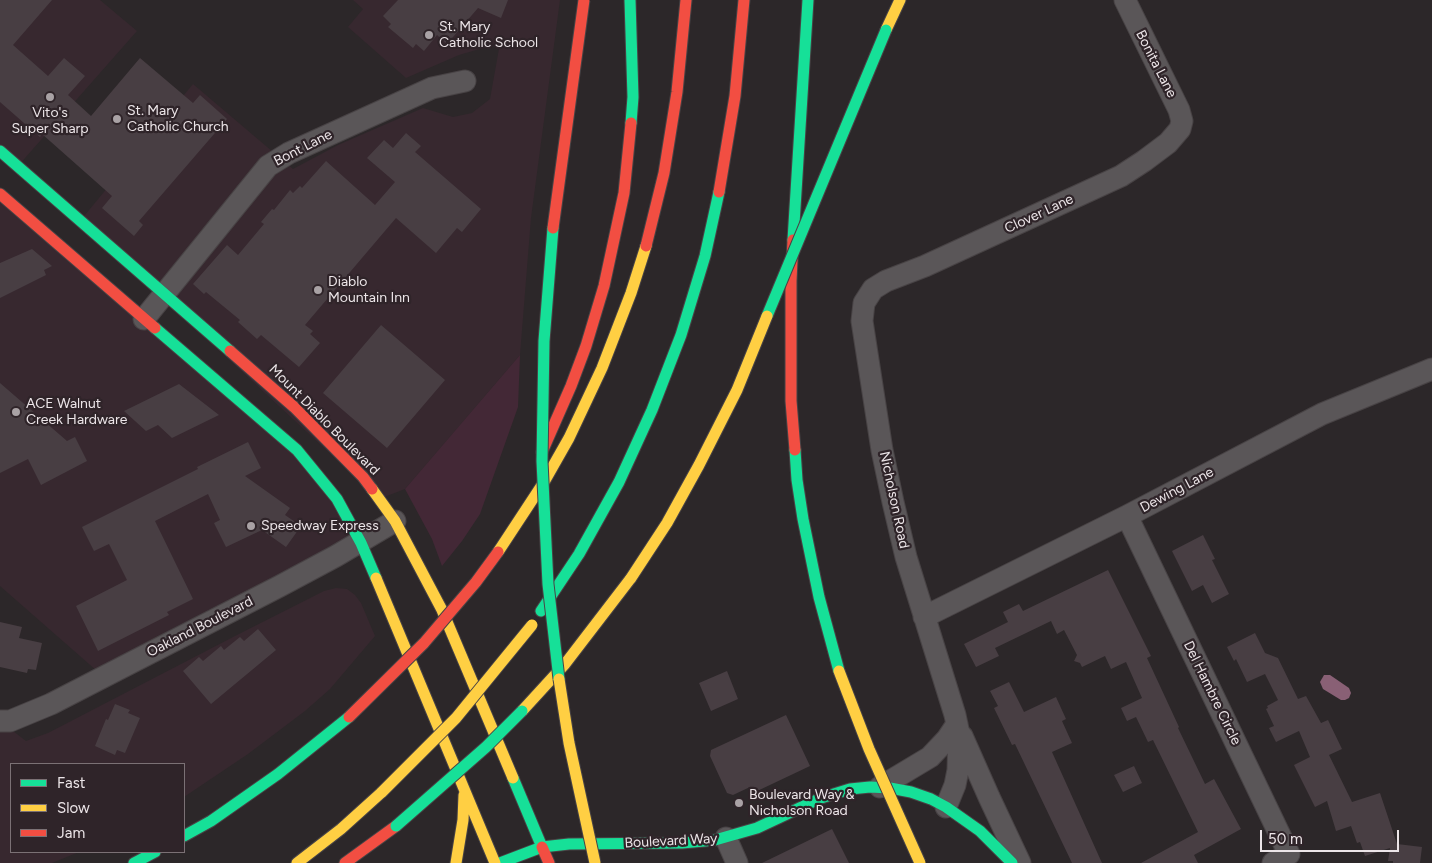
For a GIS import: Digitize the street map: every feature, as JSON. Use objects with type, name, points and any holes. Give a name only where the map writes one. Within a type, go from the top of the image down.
[{"type":"main road","points":[[584,0],[558,185],[550,257],[544,341],[542,453],[548,584],[558,670],[569,742],[594,863]]},
{"type":"main road","points":[[532,474],[571,386],[586,346],[604,286],[616,235],[624,193],[633,97],[630,0]]},
{"type":"main road","points":[[185,835],[211,821],[278,774],[349,717],[373,695],[424,643],[476,582],[544,482],[569,438],[602,368],[645,251],[664,173],[677,92],[686,0]]},
{"type":"main road","points":[[297,863],[341,829],[382,792],[456,718],[480,690],[532,625],[580,554],[619,482],[652,410],[681,335],[705,256],[722,184],[730,135],[744,0]]},
{"type":"main road","points":[[808,0],[791,282],[791,402],[796,470],[803,519],[819,597],[839,671],[869,748],[920,863]]},
{"type":"main road","points":[[345,863],[396,826],[486,748],[522,711],[565,664],[631,578],[667,523],[737,390],[900,0]]},
{"type":"main road","name":"Mount Diablo Boulevard","points":[[0,151],[294,407],[363,477],[396,521],[442,610],[549,863]]},
{"type":"main road","points":[[0,194],[297,450],[337,498],[361,542],[380,584],[495,863]]},
{"type":"main road","points":[[498,552],[525,491]]},
{"type":"main road","name":"Boulevard Way","points":[[500,863],[542,847],[570,844],[692,843],[726,838],[757,828],[835,793],[860,788],[880,787],[920,795],[946,807],[980,831],[1012,863]]},
{"type":"main road","points":[[456,863],[464,791]]},
{"type":"main road","points":[[134,863],[153,853]]},
{"type":"street","name":"Bonita Lane","points":[[1124,0],[1180,110],[1182,121],[1180,129]]},
{"type":"street","name":"Bont Lane","points":[[144,319],[268,166],[289,153],[432,88],[465,81]]},
{"type":"street","name":"Clover Lane","points":[[886,282],[934,262],[1120,176],[1168,143],[1180,129]]},
{"type":"street","name":"Nicholson Road","points":[[886,282],[873,289],[864,303],[862,320],[882,450],[893,502],[906,557],[957,724],[1020,863]]},
{"type":"street","name":"Dewing Lane","points":[[924,617],[1127,516],[1322,414],[1431,371]]},
{"type":"street","name":"Del Hambre Circle","points":[[1127,516],[1289,854],[1273,863]]},
{"type":"street","name":"Oakland Boulevard","points":[[0,721],[10,721],[51,704],[226,615],[396,521]]},
{"type":"street","name":"Nicholson Road","points":[[946,807],[955,785],[958,770],[960,745],[957,724]]},
{"type":"street","name":"Boulevard Way","points":[[880,787],[930,757],[947,739],[957,724]]},
{"type":"street","points":[[726,838],[738,863]]},
{"type":"shaded area","points":[[0,0],[100,0],[137,31],[18,166],[0,151]]},
{"type":"shaded area","points":[[353,0],[560,0],[531,218],[520,355],[405,489],[379,499],[80,221],[193,84],[293,169],[338,145],[423,108],[453,117],[472,113],[490,99],[500,43],[459,55],[406,78],[348,27],[363,9]]},
{"type":"shaded area","points":[[0,194],[297,450],[361,543],[97,671],[0,586]]},
{"type":"shaded area","points":[[520,355],[518,407],[480,514],[442,566],[432,539],[405,489]]},
{"type":"shaded area","points":[[336,588],[347,589],[355,595],[361,603],[375,636],[330,689],[305,711],[248,754],[185,796],[185,763],[10,763],[10,853],[77,853],[52,863],[0,863],[0,721],[26,741],[48,733],[324,591]]},
{"type":"shaded area","points":[[1324,675],[1330,675],[1349,688],[1351,693],[1349,698],[1341,700],[1323,689],[1320,682]]},
{"type":"building","points":[[0,0],[52,0],[13,45],[48,76],[64,58],[85,76],[68,95],[91,116],[140,58],[193,103],[200,95],[227,119],[139,221],[143,225],[134,236],[102,208],[112,196],[42,134],[40,137],[0,102]]},
{"type":"building","points":[[398,0],[508,0],[501,18],[478,8],[447,44],[437,35],[424,51],[416,44],[413,48],[388,27],[391,24],[383,16]]},
{"type":"building","points":[[406,133],[421,146],[415,152],[481,209],[462,232],[457,228],[436,253],[396,218],[305,325],[313,331],[310,334],[320,343],[299,367],[261,335],[257,339],[238,322],[240,320],[206,292],[204,294],[193,284],[227,245],[238,255],[264,224],[261,222],[272,209],[274,210],[290,190],[293,193],[300,186],[302,188],[326,161],[375,205],[395,182],[367,158],[384,140],[393,148]]},
{"type":"building","points":[[32,249],[52,266],[44,270],[46,275],[0,298],[0,263]]},
{"type":"building","points":[[381,325],[445,380],[387,448],[323,393]]},
{"type":"building","name":"ACE Walnut Creek Hardware","points":[[0,383],[67,441],[75,437],[87,461],[41,485],[28,459],[0,473]]},
{"type":"building","points":[[179,384],[219,415],[172,438],[158,425],[146,431],[124,411]]},
{"type":"building","points":[[248,442],[261,468],[245,476],[290,508],[285,515],[301,526],[286,547],[262,530],[226,547],[214,523],[220,520],[208,494],[155,521],[193,599],[167,612],[169,615],[98,651],[76,606],[127,580],[109,544],[94,551],[82,527]]},
{"type":"building","points":[[1203,535],[1215,559],[1212,560],[1229,594],[1212,603],[1203,585],[1192,591],[1172,551]]},
{"type":"building","points":[[1108,570],[1151,656],[1147,658],[1205,784],[1214,779],[1241,829],[1194,855],[1198,863],[1141,863],[1198,832],[1153,740],[1148,742],[1136,717],[1127,721],[1121,708],[1142,698],[1126,662],[1111,669],[1105,656],[1082,667],[1080,663],[1074,661],[1077,655],[1064,630],[1057,634],[1051,621],[995,648],[999,656],[976,667],[964,644],[1008,622],[1003,612],[1019,604],[1023,611]]},
{"type":"building","points":[[0,622],[22,627],[19,638],[42,643],[36,670],[28,669],[27,673],[0,667]]},
{"type":"building","points":[[258,629],[276,650],[211,704],[183,671],[199,657],[203,661],[221,646],[224,650],[240,637],[244,641]]},
{"type":"building","points":[[1255,633],[1265,653],[1278,658],[1298,699],[1306,696],[1321,723],[1328,720],[1342,749],[1329,755],[1352,802],[1380,793],[1397,844],[1422,847],[1420,863],[1393,863],[1393,861],[1388,861],[1390,848],[1365,856],[1360,842],[1357,843],[1351,826],[1336,831],[1327,801],[1315,807],[1294,765],[1310,757],[1299,731],[1276,742],[1269,728],[1274,726],[1266,709],[1268,708],[1267,706],[1278,700],[1265,674],[1247,682],[1236,659],[1234,661],[1227,647]]},
{"type":"building","points":[[727,671],[738,699],[711,711],[699,683]]},
{"type":"building","points":[[1009,682],[1024,712],[1056,697],[1066,719],[1062,721],[1072,743],[1052,752],[1102,863],[1072,863],[1015,744],[1012,745],[994,708],[998,706],[990,691]]},
{"type":"building","points":[[115,704],[130,710],[128,713],[140,718],[125,753],[117,750],[115,755],[95,746],[106,719],[108,720]]},
{"type":"building","points":[[786,715],[810,766],[753,793],[750,787],[733,795],[727,793],[710,756],[711,750]]},
{"type":"building","points":[[1134,766],[1142,783],[1123,792],[1114,775]]},
{"type":"building","points":[[832,829],[849,863],[762,863]]},
{"type":"traffic: fast","points":[[630,0],[633,97],[631,123]]},
{"type":"traffic: fast","points":[[793,240],[808,0]]},
{"type":"traffic: fast","points":[[767,316],[886,30]]},
{"type":"traffic: fast","points":[[0,151],[230,351]]},
{"type":"traffic: fast","points":[[541,611],[579,554],[619,482],[652,410],[681,335],[705,256],[719,192]]},
{"type":"traffic: fast","points":[[553,228],[544,341],[542,461],[548,584],[559,679]]},
{"type":"traffic: fast","points":[[155,328],[297,450],[337,499],[361,543],[376,578]]},
{"type":"traffic: fast","points":[[795,450],[803,519],[819,597],[839,671]]},
{"type":"traffic: fast","points":[[396,826],[486,747],[522,711]]},
{"type":"traffic: fast","points":[[185,835],[211,821],[278,774],[349,717]]},
{"type":"traffic: fast","points":[[513,778],[542,847]]},
{"type":"traffic: fast","points":[[500,863],[542,847],[569,844],[682,843],[715,840],[757,828],[821,798],[850,789],[870,787],[911,792],[946,807],[980,831],[1012,863]]},
{"type":"traffic: fast","points":[[134,863],[153,853]]},
{"type":"traffic: slow","points":[[886,30],[900,0]]},
{"type":"traffic: slow","points":[[498,552],[544,482],[569,438],[602,368],[631,293],[646,246]]},
{"type":"traffic: slow","points":[[631,578],[667,523],[699,465],[737,390],[767,316]]},
{"type":"traffic: slow","points":[[372,489],[395,521],[442,610],[513,778]]},
{"type":"traffic: slow","points":[[376,578],[495,863]]},
{"type":"traffic: slow","points":[[522,711],[565,664],[631,578]]},
{"type":"traffic: slow","points":[[382,792],[456,718],[532,625]]},
{"type":"traffic: slow","points":[[839,671],[869,749],[920,863]]},
{"type":"traffic: slow","points":[[559,679],[569,743],[595,863]]},
{"type":"traffic: slow","points":[[297,863],[341,829],[382,792]]},
{"type":"traffic: slow","points":[[456,863],[463,820],[464,795]]},
{"type":"traffic: jam","points":[[553,228],[584,0]]},
{"type":"traffic: jam","points":[[646,246],[664,173],[677,92],[686,0]]},
{"type":"traffic: jam","points":[[719,192],[735,96],[744,0]]},
{"type":"traffic: jam","points":[[542,452],[586,346],[604,286],[624,193],[631,123]]},
{"type":"traffic: jam","points":[[0,194],[155,328]]},
{"type":"traffic: jam","points":[[793,240],[791,401],[795,450]]},
{"type":"traffic: jam","points":[[230,351],[294,407],[363,477],[372,489]]},
{"type":"traffic: jam","points":[[349,717],[424,643],[476,582],[498,552]]},
{"type":"traffic: jam","points":[[345,863],[396,826]]},
{"type":"traffic: jam","points":[[542,847],[549,863]]},
{"type":"place","name":"St. Mary Catholic School","points":[[429,35]]},
{"type":"place","name":"Vito's Super Sharp","points":[[50,97]]},
{"type":"place","name":"St. Mary Catholic Church","points":[[117,119]]},
{"type":"place","name":"Diablo Mountain Inn","points":[[318,290]]},
{"type":"place","name":"ACE Walnut Creek Hardware","points":[[16,412]]},
{"type":"place","name":"Speedway Express","points":[[251,526]]},
{"type":"place","name":"Boulevard Way & Nicholson Road","points":[[739,803]]}]
